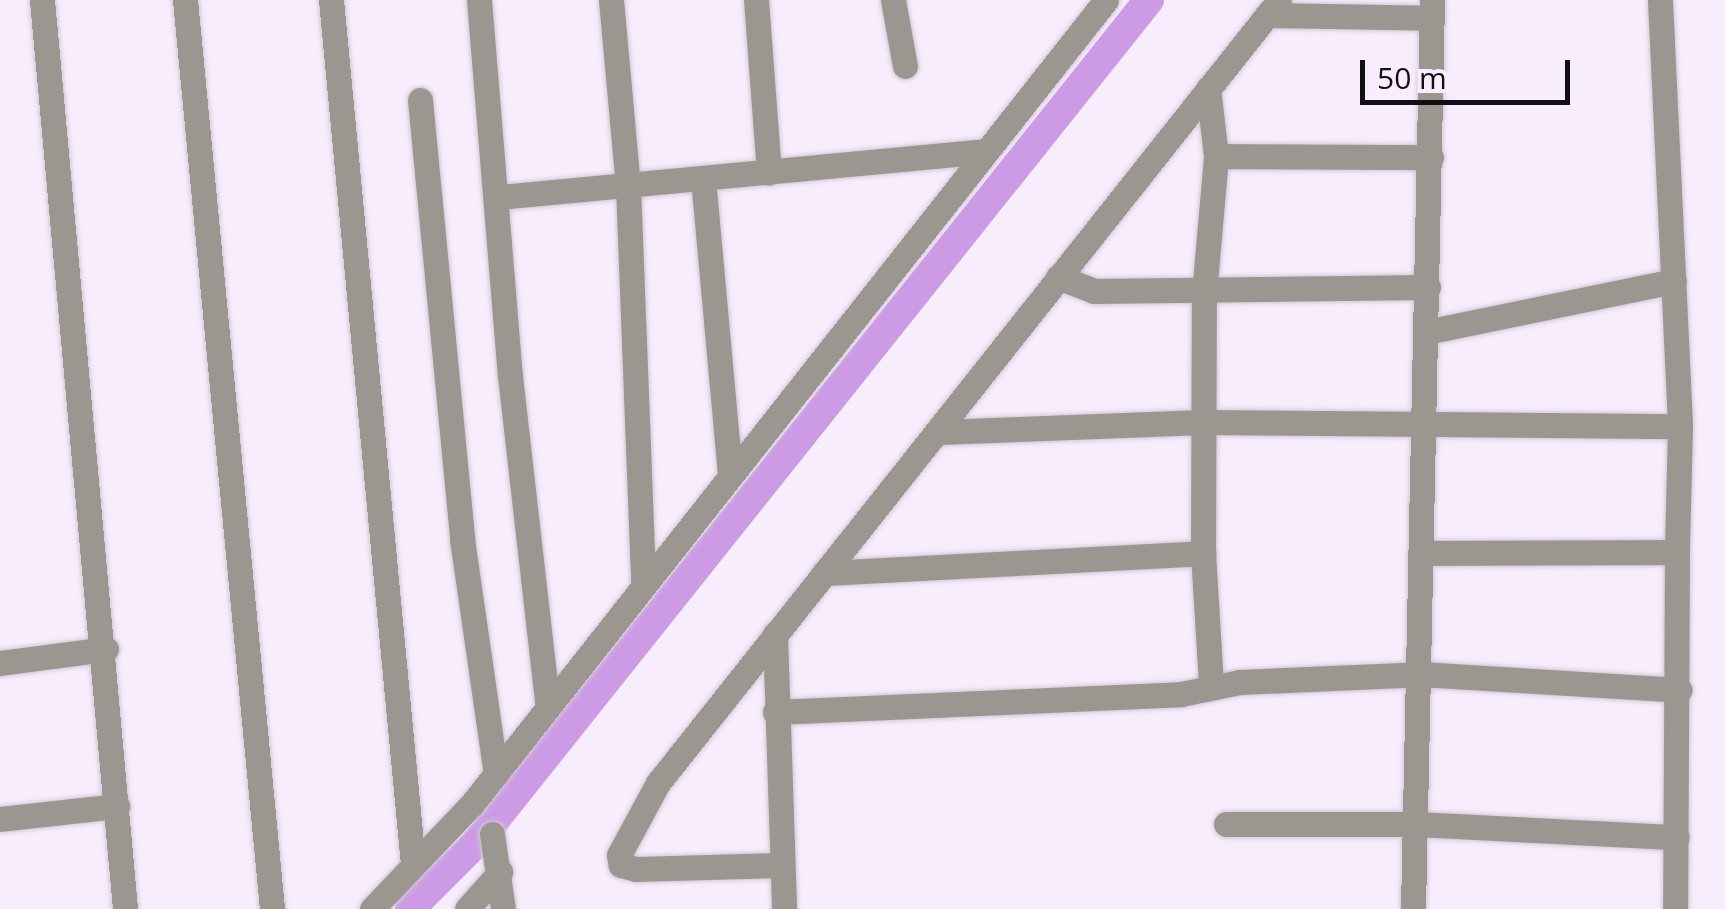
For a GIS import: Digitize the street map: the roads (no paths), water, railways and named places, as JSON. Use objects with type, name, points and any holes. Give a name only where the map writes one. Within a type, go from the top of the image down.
[{"type":"street","points":[[42,0],[106,649],[124,909]]},
{"type":"street","points":[[185,0],[272,909]]},
{"type":"street","points":[[331,0],[413,865]]},
{"type":"street","points":[[479,0],[500,197],[510,376],[548,702]]},
{"type":"street","points":[[612,0],[628,186],[643,582]]},
{"type":"street","points":[[756,0],[769,174]]},
{"type":"street","points":[[892,0],[905,66]]},
{"type":"street","points":[[372,909],[475,807],[548,702],[1106,0]]},
{"type":"street","points":[[1660,0],[1680,426],[1676,909]]},
{"type":"street","points":[[781,864],[636,869],[620,860],[658,783],[1273,7],[1431,9],[1413,909]]},
{"type":"street","points":[[1208,88],[1216,156],[1204,294],[1203,553],[1211,685]]},
{"type":"street","points":[[420,100],[462,539],[496,775]]},
{"type":"street","points":[[500,197],[985,151]]},
{"type":"street","points":[[1216,156],[1430,157]]},
{"type":"street","points":[[703,178],[730,472]]},
{"type":"street","points":[[1058,277],[1094,291],[1204,294],[1428,287]]},
{"type":"street","points":[[1426,332],[1674,282]]},
{"type":"street","points":[[940,432],[1203,422],[1424,420],[1680,426]]},
{"type":"street","points":[[1420,553],[1678,552]]},
{"type":"street","points":[[824,572],[1203,553]]},
{"type":"street","points":[[775,634],[784,909]]},
{"type":"street","points":[[0,663],[106,649]]},
{"type":"street","points":[[775,712],[1181,694],[1211,685],[1420,674],[1680,690]]},
{"type":"street","points":[[0,819],[117,806]]},
{"type":"street","points":[[1226,824],[1416,824],[1677,837]]},
{"type":"street","points":[[492,834],[503,909]]},
{"type":"street","points":[[466,909],[500,872]]},
{"type":"waterway","points":[[410,909],[478,841],[1149,0]]}]
